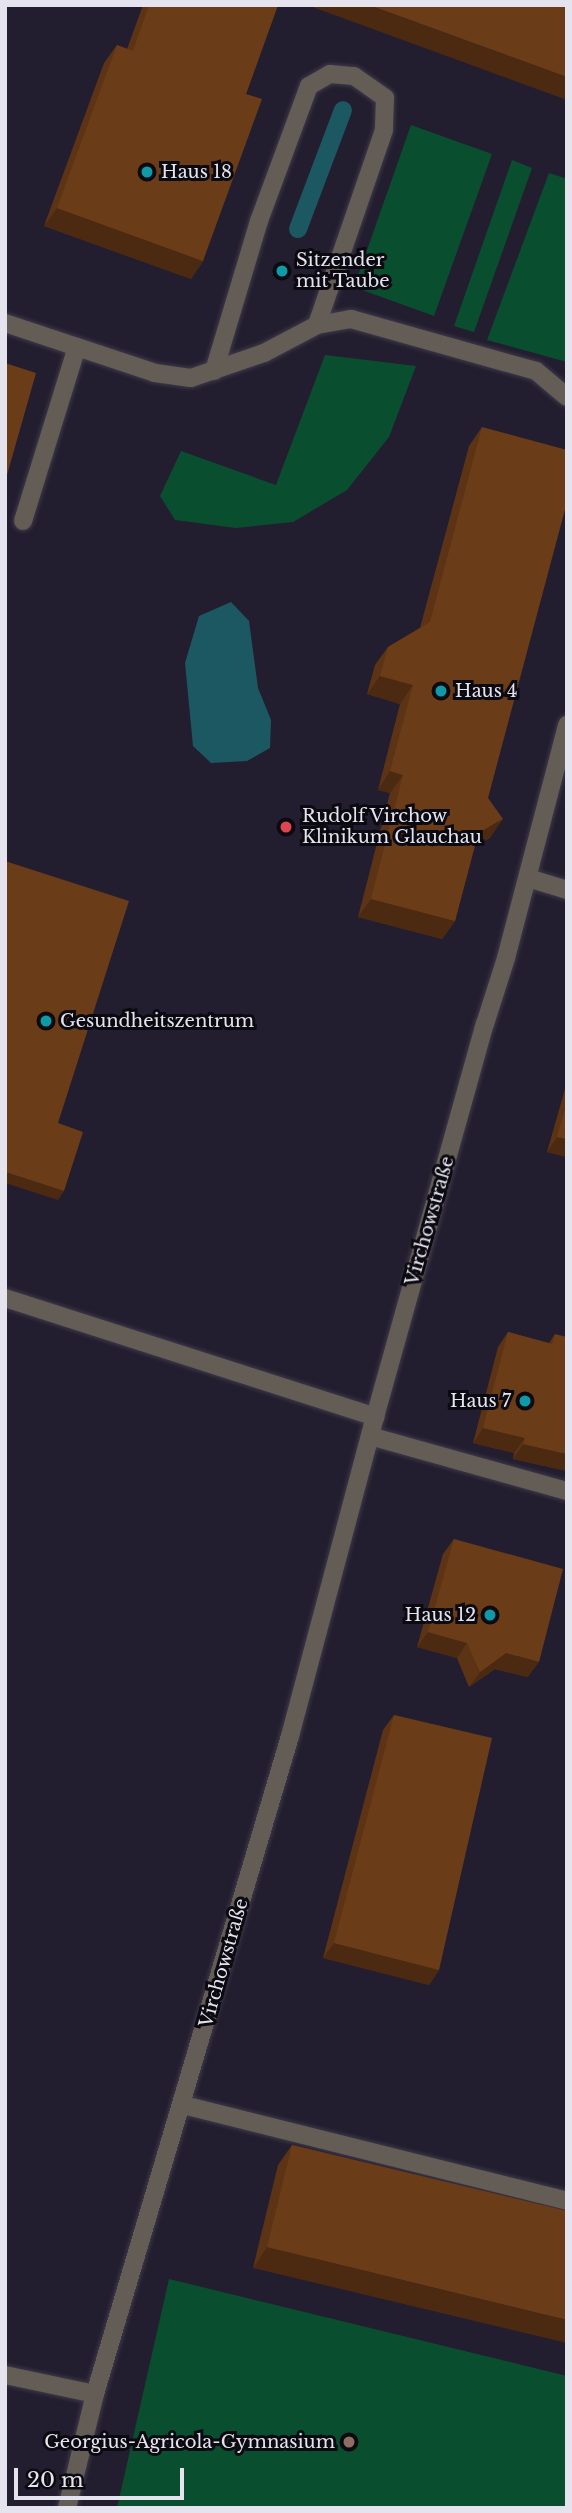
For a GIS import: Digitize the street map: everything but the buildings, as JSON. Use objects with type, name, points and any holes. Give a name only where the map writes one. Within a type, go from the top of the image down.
[{"type":"street","points":[[215,371],[259,221],[309,86],[330,74],[354,76],[385,98],[384,130],[317,326]]},
{"type":"street","points":[[5,323],[155,373],[191,378],[264,353],[317,326],[351,319],[536,371],[567,397]]},
{"type":"street","points":[[23,521],[77,347]]},
{"type":"street","name":"Virchowstraße","points":[[67,2508],[95,2394],[183,2105],[303,1690],[375,1417],[528,878],[567,725]]},
{"type":"street","points":[[528,878],[567,890]]},
{"type":"street","points":[[5,1298],[375,1417]]},
{"type":"street","points":[[370,1436],[567,1491]]},
{"type":"street","points":[[183,2105],[567,2201]]},
{"type":"street","points":[[5,2375],[95,2394]]},
{"type":"shaded area","points":[[411,125],[492,154],[434,316],[354,287]]},
{"type":"shaded area","points":[[512,160],[532,168],[474,332],[454,326]]},
{"type":"shaded area","points":[[549,173],[567,179],[567,362],[487,340]]},
{"type":"shaded area","points":[[325,355],[416,366],[389,437],[347,490],[293,522],[236,528],[175,520],[160,496],[181,451],[276,485]]},
{"type":"shaded area","points":[[231,602],[249,621],[258,688],[271,720],[270,748],[247,761],[211,763],[193,746],[185,663],[199,616]]},
{"type":"shaded area","name":"Georgius-Agricola-Gymnasium","points":[[169,2279],[567,2376],[567,2508],[117,2508]]},
{"type":"waterway","points":[[298,229],[343,110]]},
{"type":"place","name":"Haus 18","points":[[147,172]]},
{"type":"place","name":"Sitzender mit Taube","points":[[282,271]]},
{"type":"place","name":"Haus 4","points":[[441,691]]},
{"type":"place","name":"Rudolf Virchow Klinikum Glauchau","points":[[286,827]]},
{"type":"place","name":"Gesundheitszentrum","points":[[46,1021]]},
{"type":"place","name":"Haus 7","points":[[525,1401]]},
{"type":"place","name":"Haus 12","points":[[490,1615]]},
{"type":"place","name":"Georgius-Agricola-Gymnasium","points":[[349,2442]]}]
